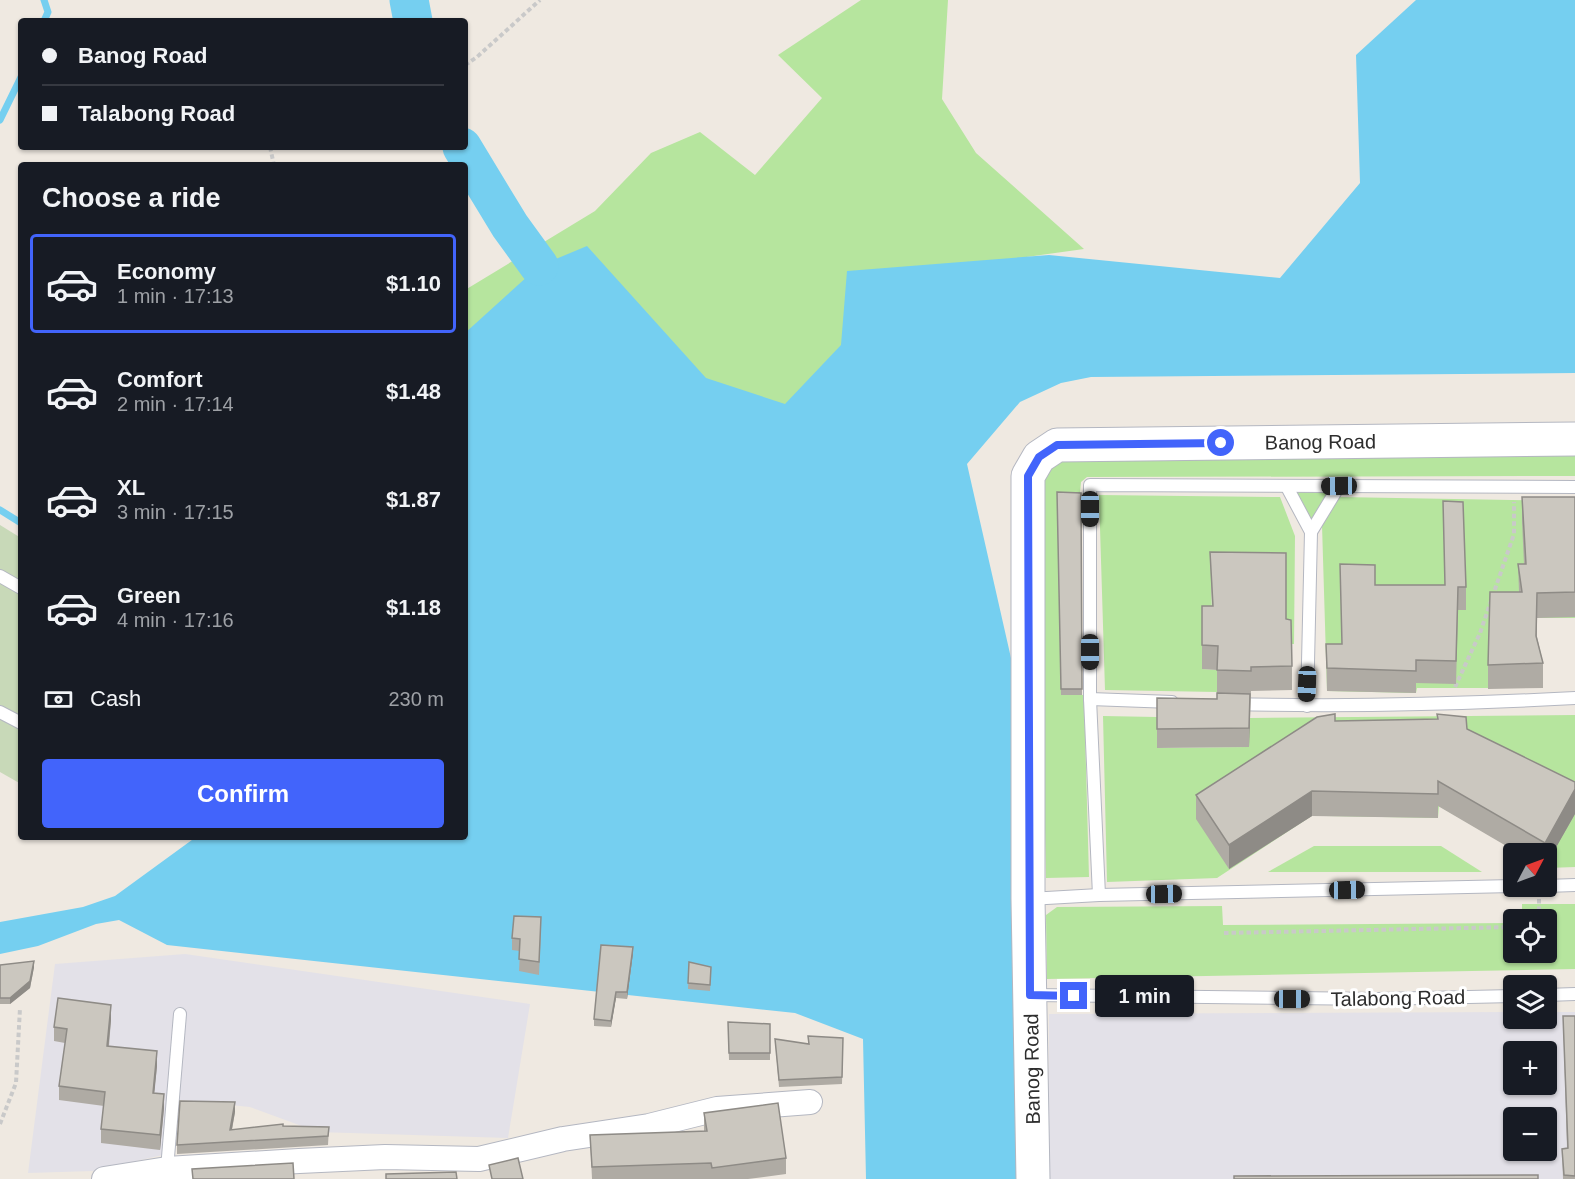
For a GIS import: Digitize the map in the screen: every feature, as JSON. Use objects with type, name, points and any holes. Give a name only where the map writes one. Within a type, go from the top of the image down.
[{"type":"street","name":"Banog Road","points":[[1033,1179],[1028,899],[1028,476],[1039,457],[1057,445],[1575,439]]},
{"type":"street","points":[[104,1179],[167,1169],[385,1157],[479,1159],[563,1139],[650,1126],[717,1109],[810,1102]]},
{"type":"lane","points":[[1099,895],[1090,699],[1090,485],[1575,487]]},
{"type":"lane","points":[[1311,532],[1339,486]]},
{"type":"lane","points":[[1287,487],[1311,532],[1307,706]]},
{"type":"lane","points":[[0,576],[18,586]]},
{"type":"lane","points":[[1216,703],[1307,706],[1455,704],[1575,698]]},
{"type":"lane","points":[[1090,699],[1181,702]]},
{"type":"lane","points":[[0,712],[18,721]]},
{"type":"lane","points":[[1557,885],[1575,885]]},
{"type":"lane","points":[[1028,899],[1099,895],[1503,886]]},
{"type":"lane","points":[[1557,995],[1575,994]]},
{"type":"lane","name":"Talabong Road","points":[[1030,995],[1378,999],[1503,996]]},
{"type":"lane","points":[[167,1169],[180,1014]]},
{"type":"path","points":[[468,63],[540,0]]},
{"type":"path","points":[[1455,704],[1455,686],[1480,633],[1514,534],[1514,486]]},
{"type":"path","points":[[1224,933],[1503,927]]},
{"type":"path","points":[[0,1124],[16,1083],[20,1008]]},
{"type":"shaded area","points":[[185,954],[530,1004],[508,1138],[318,1132],[250,1107],[170,1099],[167,1154],[93,1171],[28,1173],[55,964]]},
{"type":"shaded area","points":[[1503,1012],[1503,1029],[1557,1029],[1557,1012],[1575,1012],[1575,1179],[1048,1179],[1049,1014]]},
{"type":"green space","points":[[861,0],[948,0],[942,99],[976,153],[1084,249],[874,278],[822,405],[468,583],[468,288],[595,211],[651,153],[700,132],[755,175],[822,98],[778,55]]},
{"type":"green space","points":[[1575,449],[1575,476],[1087,477],[1081,482],[1061,695],[1084,695],[1089,877],[1046,878],[1038,483],[1053,462],[1069,455]]},
{"type":"green space","points":[[1339,486],[1311,532],[1287,487]]},
{"type":"green space","points":[[1099,495],[1280,497],[1295,536],[1294,644],[1286,644],[1211,577],[1212,618],[1202,669],[1218,670],[1217,692],[1105,690]]},
{"type":"green space","points":[[1339,497],[1575,501],[1575,618],[1537,618],[1536,661],[1543,688],[1417,688],[1416,693],[1327,691],[1322,525]]},
{"type":"green space","points":[[0,525],[18,536],[18,782],[0,772]]},
{"type":"green space","points":[[1575,715],[1575,867],[1557,868],[1557,843],[1503,843],[1439,806],[1438,818],[1326,816],[1327,806],[1217,878],[1107,882],[1103,716],[1157,717],[1157,748],[1248,747],[1250,718]]},
{"type":"green space","points":[[1314,846],[1441,846],[1482,872],[1268,872]]},
{"type":"green space","points":[[1522,904],[1575,904],[1575,969],[1047,979],[1046,915],[1057,907],[1222,906],[1223,925],[1503,923],[1503,963],[1557,963],[1557,909],[1522,909]]},
{"type":"water","points":[[1416,0],[1575,0],[1575,373],[1091,377],[1061,383],[1020,402],[967,464],[1011,658],[1017,1179],[866,1179],[863,1039],[795,1013],[167,945],[119,920],[96,924],[38,946],[0,954],[0,922],[83,907],[115,896],[192,840],[468,840],[468,330],[539,266],[587,246],[706,378],[785,404],[841,345],[847,271],[1049,255],[1280,278],[1360,183],[1356,55]]},
{"type":"building","points":[[1057,492],[1081,493],[1082,689],[1061,689]]},
{"type":"building","points":[[1522,497],[1575,497],[1575,592],[1537,593],[1536,636],[1543,663],[1488,665],[1490,592],[1522,592],[1518,564],[1526,564]]},
{"type":"building","points":[[1443,501],[1463,502],[1466,587],[1458,587],[1456,661],[1416,660],[1416,671],[1327,668],[1326,644],[1342,644],[1340,564],[1375,565],[1375,585],[1445,585]]},
{"type":"building","points":[[1210,552],[1286,553],[1286,619],[1291,620],[1292,666],[1251,667],[1251,671],[1217,670],[1218,646],[1202,645],[1202,606],[1213,606]]},
{"type":"building","points":[[1217,693],[1250,694],[1249,728],[1157,729],[1157,698],[1217,699]]},
{"type":"building","points":[[1335,714],[1335,721],[1438,719],[1437,714],[1466,717],[1467,729],[1575,782],[1575,789],[1545,843],[1438,781],[1438,794],[1312,791],[1229,845],[1196,795],[1317,717]]},
{"type":"building","points":[[514,916],[541,917],[539,962],[519,959],[520,939],[512,938]]},
{"type":"building","points":[[601,945],[633,947],[627,992],[616,992],[611,1021],[594,1019]]},
{"type":"building","points":[[34,961],[30,981],[10,998],[0,998],[0,965]]},
{"type":"building","points":[[689,962],[711,967],[710,985],[688,983]]},
{"type":"building","points":[[58,998],[111,1005],[107,1046],[157,1051],[153,1093],[164,1094],[160,1135],[101,1129],[105,1092],[59,1086],[67,1029],[54,1027]]},
{"type":"building","points":[[1563,1016],[1575,1016],[1575,1176],[1564,1175],[1562,1149],[1568,1148]]},
{"type":"building","points":[[728,1022],[770,1024],[770,1053],[729,1053]]},
{"type":"building","points":[[808,1036],[843,1038],[842,1077],[779,1080],[775,1039],[809,1044]]},
{"type":"building","points":[[180,1101],[235,1102],[230,1130],[283,1124],[283,1126],[329,1127],[328,1136],[177,1145]]},
{"type":"building","points":[[778,1103],[786,1158],[712,1168],[711,1163],[592,1167],[590,1135],[707,1131],[704,1113]]},
{"type":"building","points":[[518,1158],[523,1179],[492,1179],[489,1165]]},
{"type":"building","points":[[293,1163],[294,1179],[193,1179],[192,1169]]},
{"type":"building","points":[[456,1172],[457,1179],[386,1179],[386,1174]]},
{"type":"building","points":[[1538,1175],[1538,1179],[1234,1179],[1234,1176]]},
{"type":"waterway","points":[[44,0],[48,12],[45,18]]},
{"type":"waterway","points":[[409,0],[412,18]]},
{"type":"waterway","points":[[0,120],[18,83]]},
{"type":"waterway","points":[[464,150],[510,226],[539,266]]},
{"type":"waterway","points":[[0,510],[18,521]]},
{"type":"route","points":[[1074,996],[1030,995],[1028,476],[1039,457],[1057,445],[1221,443]]}]
